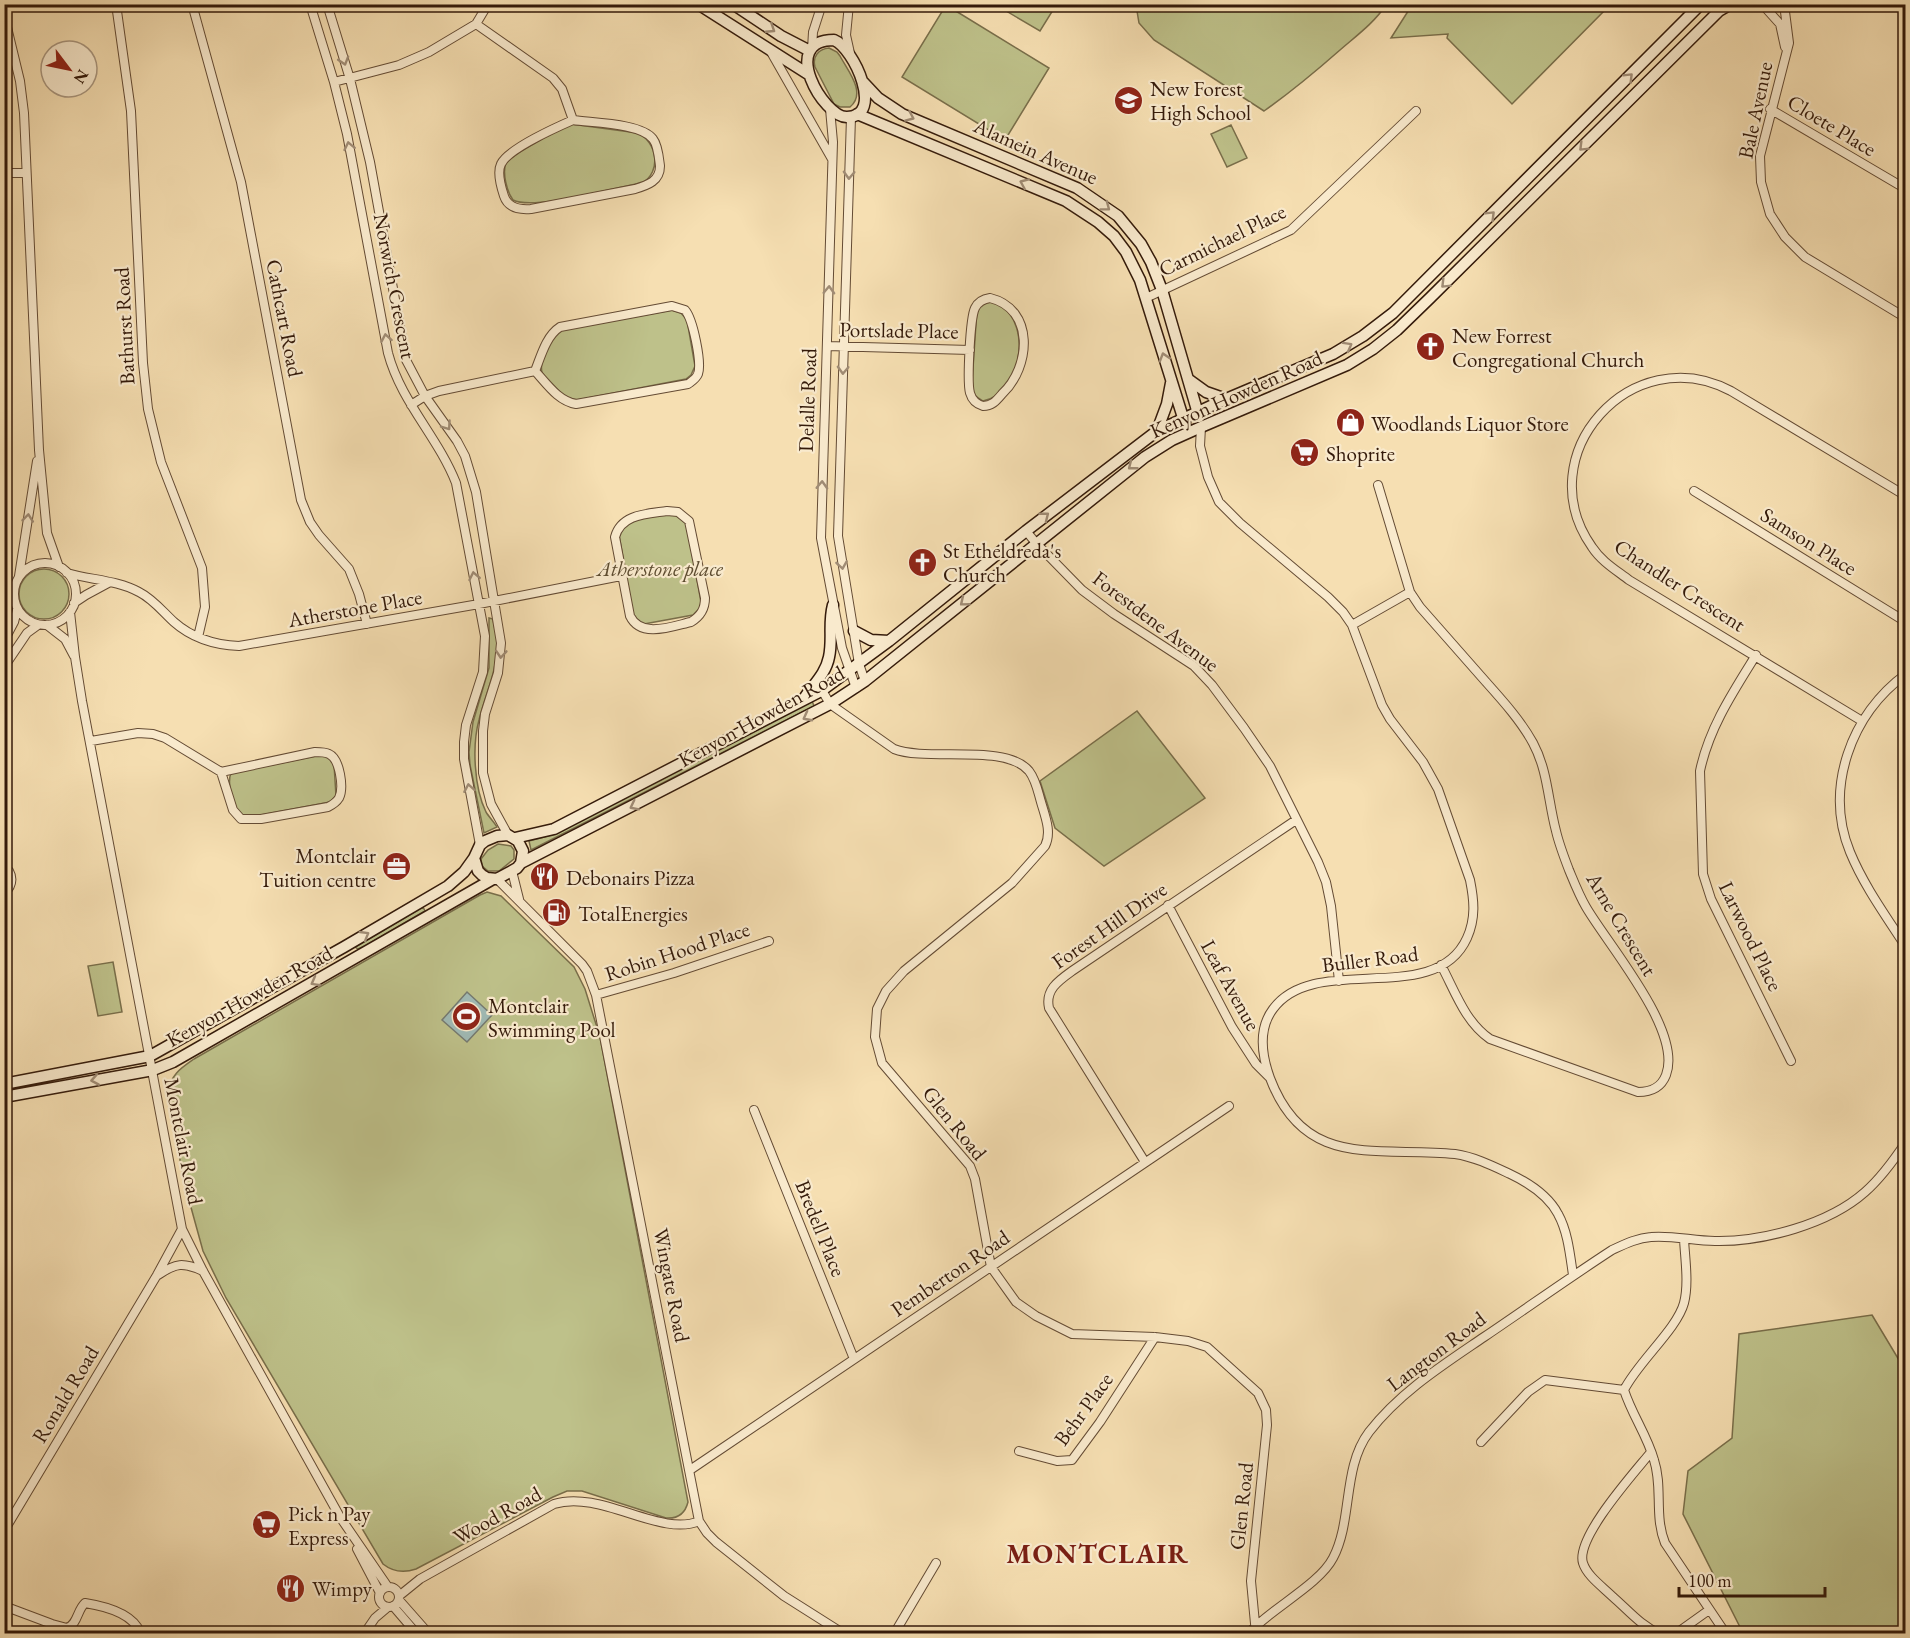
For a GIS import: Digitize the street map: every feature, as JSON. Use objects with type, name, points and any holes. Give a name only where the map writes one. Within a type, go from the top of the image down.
[{"type":"street","name":"Bathurst Road","points":[[116,4],[131,111],[143,363],[148,409],[161,462],[202,568],[205,607],[198,637]]},
{"type":"street","name":"Cathcart Road","points":[[192,4],[241,182],[301,500],[310,522],[319,535],[349,569],[359,594],[366,624]]},
{"type":"street","name":"Norwich Crescent","points":[[310,4],[334,82],[358,189],[391,365],[399,385],[451,470],[456,483],[485,636],[483,672],[466,725],[464,759],[480,845]]},
{"type":"street","name":"Norwich Crescent","points":[[327,4],[350,79],[374,185],[406,360],[425,396],[457,441],[471,474],[501,643],[501,658],[486,714],[482,754],[488,795],[511,837]]},
{"type":"street","points":[[334,82],[399,65],[429,52],[476,24],[489,4]]},
{"type":"street","points":[[698,4],[808,74]]},
{"type":"street","points":[[811,50],[822,42],[834,40],[844,46],[863,82],[866,97],[862,109],[854,115],[840,116],[830,109],[808,74],[806,67],[813,32],[822,4]]},
{"type":"street","points":[[849,4],[846,35],[851,56]]},
{"type":"street","name":"Kenyon Howden Road","points":[[511,837],[554,829],[801,702],[819,685],[849,671],[889,642],[1026,531],[1157,431],[1198,411],[1326,357],[1364,336],[1393,313],[1701,4]]},
{"type":"street","name":"Kenyon Howden Road","points":[[521,863],[830,704],[861,685],[1145,457],[1187,433],[1325,375],[1364,355],[1397,330],[1719,11],[1731,4]]},
{"type":"street","name":"Bale Avenue","points":[[1762,4],[1780,24],[1786,54]]},
{"type":"street","name":"Bale Avenue","points":[[1784,4],[1789,43],[1762,143],[1760,168],[1765,200],[1778,228],[1806,257],[1905,318]]},
{"type":"street","points":[[729,24],[736,7],[811,50]]},
{"type":"street","points":[[4,15],[21,91],[39,450],[47,533],[59,567]]},
{"type":"street","points":[[476,24],[553,78],[562,89],[573,120]]},
{"type":"street","points":[[770,51],[833,160]]},
{"type":"street","name":"Alamein Avenue","points":[[863,82],[884,102],[903,114],[1066,183],[1118,216],[1141,244],[1151,262],[1162,290],[1201,427]]},
{"type":"street","name":"Delalle Road","points":[[830,109],[833,160],[821,538],[842,648],[849,671],[861,685]]},
{"type":"street","name":"Cloete Place","points":[[1770,109],[1905,189]]},
{"type":"street","name":"Carmichael Place","points":[[1146,298],[1291,230],[1416,111]]},
{"type":"street","name":"Delalle Road","points":[[854,115],[843,346],[838,536],[861,685]]},
{"type":"street","name":"Alamein Avenue","points":[[854,115],[1066,201],[1114,236],[1137,273],[1187,433]]},
{"type":"street","points":[[1591,115],[1603,127]]},
{"type":"street","points":[[573,120],[633,128],[653,138],[660,168],[657,179],[635,189],[548,206],[523,210],[509,205],[504,197],[499,171],[503,161],[526,144],[573,120]]},
{"type":"street","points":[[4,172],[26,173]]},
{"type":"street","points":[[358,189],[374,185]]},
{"type":"street","points":[[1473,232],[1485,244]]},
{"type":"street","points":[[378,295],[393,291]]},
{"type":"street","name":"Portslade Place","points":[[990,298],[1007,306],[1021,328],[1024,357],[1021,369],[1013,382],[997,400],[988,406],[978,405],[970,390],[970,350],[973,313],[977,304],[990,298]]},
{"type":"street","points":[[672,306],[685,310],[691,319],[699,366],[697,376],[687,384],[576,404],[568,403],[557,395],[535,371],[548,340],[560,327],[672,306]]},
{"type":"street","name":"Portslade Place","points":[[827,346],[970,350]]},
{"type":"street","points":[[411,405],[425,396],[462,385],[535,371]]},
{"type":"street","name":"Chandler Crescent","points":[[1862,721],[1611,567],[1592,548],[1575,511],[1573,475],[1576,458],[1585,435],[1604,409],[1623,394],[1653,381],[1686,377],[1721,386],[1750,401],[1905,496]]},
{"type":"street","points":[[1157,431],[1167,404],[1171,379]]},
{"type":"street","points":[[1188,379],[1206,392],[1226,399]]},
{"type":"street","name":"Buller Road","points":[[1201,427],[1200,446],[1214,493],[1224,509],[1328,597],[1352,625],[1382,705],[1423,762],[1438,789],[1470,880],[1474,906],[1470,931],[1458,953],[1442,965],[1399,976],[1311,985],[1299,989],[1276,1004],[1264,1024],[1262,1041],[1270,1078],[1295,1120],[1308,1132],[1326,1143],[1364,1151],[1457,1155],[1484,1162],[1532,1186],[1551,1202],[1562,1221],[1573,1275]]},
{"type":"street","name":"Buller Road","points":[[1187,433],[1200,446]]},
{"type":"street","points":[[4,641],[14,622],[17,610],[14,592],[19,576],[39,450]]},
{"type":"street","name":"Arne Crescent","points":[[1378,485],[1410,592],[1420,607],[1512,712],[1533,743],[1547,778],[1556,831],[1581,897],[1650,1004],[1664,1032],[1669,1060],[1664,1081],[1657,1088],[1648,1092],[1638,1092],[1490,1039],[1480,1033],[1467,1016],[1442,965]]},
{"type":"street","name":"Samson Place","points":[[1694,491],[1905,622]]},
{"type":"street","points":[[667,511],[678,512],[687,518],[690,524],[705,598],[704,609],[697,619],[691,622],[650,629],[640,628],[630,616],[621,576],[615,537],[625,520],[667,511]]},
{"type":"street","name":"Forestdene Avenue","points":[[1026,531],[1090,596],[1187,662],[1212,684],[1270,766],[1326,882],[1331,906],[1339,981]]},
{"type":"street","points":[[4,667],[27,633],[43,625],[56,623],[70,612],[74,603],[75,587],[67,573],[59,567],[42,563],[19,576]]},
{"type":"street","name":"Atherstone Place","points":[[67,573],[111,582],[141,593],[177,624],[198,637],[225,646],[238,646],[366,624],[621,576]]},
{"type":"street","points":[[74,603],[111,582]]},
{"type":"street","points":[[1352,625],[1410,592]]},
{"type":"street","points":[[819,685],[830,657],[830,619],[833,605]]},
{"type":"street","points":[[17,610],[30,622],[43,625]]},
{"type":"street","name":"Montclair Road","points":[[70,612],[75,657],[90,741],[182,1229],[203,1271],[346,1525],[380,1597],[395,1602],[429,1634]]},
{"type":"street","name":"Montclair Road","points":[[43,625],[65,639],[75,657]]},
{"type":"street","points":[[854,631],[871,640],[889,642]]},
{"type":"street","name":"Larwood Place","points":[[1756,655],[1716,724],[1702,760],[1700,771],[1703,874],[1711,899],[1791,1061]]},
{"type":"street","points":[[1905,674],[1893,682],[1873,704],[1862,721],[1843,764],[1841,795],[1842,822],[1849,850],[1862,877],[1905,947]]},
{"type":"street","name":"Glen Road","points":[[819,685],[830,704],[894,749],[905,752],[974,755],[1010,760],[1024,766],[1029,771],[1038,790],[1048,831],[1045,846],[1012,883],[904,971],[881,1001],[875,1021],[875,1037],[882,1063],[959,1152],[973,1172],[991,1268],[1016,1302],[1065,1332],[1084,1335],[1155,1337],[1188,1341],[1207,1347],[1251,1385],[1263,1400],[1267,1425],[1251,1581],[1253,1631]]},
{"type":"street","points":[[90,741],[138,733],[153,734],[221,772],[323,753],[333,757],[337,763],[340,792],[337,801],[328,807],[246,821],[237,817],[232,810],[221,772]]},
{"type":"street","name":"Forest Hill Drive","points":[[1145,1162],[1050,1008],[1048,1000],[1053,986],[1168,905],[1296,820]]},
{"type":"street","points":[[498,836],[511,837],[523,851],[521,863],[512,872],[495,879],[487,878],[478,871],[474,858],[480,845],[498,836]]},
{"type":"street","name":"Kenyon Howden Road","points":[[4,1084],[150,1056],[344,948],[435,894],[456,880],[474,858]]},
{"type":"street","points":[[4,868],[9,871],[12,879],[9,889],[4,894]]},
{"type":"street","points":[[512,872],[520,902]]},
{"type":"street","name":"Kenyon Howden Road","points":[[4,1097],[153,1070],[173,1062],[495,879]]},
{"type":"street","name":"Wingate Road","points":[[495,879],[582,964],[596,995],[699,1521]]},
{"type":"street","points":[[435,894],[444,908]]},
{"type":"street","name":"Leaf Avenue","points":[[1168,905],[1232,1027],[1256,1064],[1270,1078]]},
{"type":"street","name":"Robin Hood Place","points":[[596,995],[674,973],[770,940]]},
{"type":"street","points":[[344,948],[352,961]]},
{"type":"street","points":[[29,1080],[31,1092]]},
{"type":"street","name":"Pemberton Road","points":[[690,1470],[1229,1106]]},
{"type":"street","name":"Bredell Place","points":[[754,1110],[854,1359]]},
{"type":"street","name":"Langton Road","points":[[1253,1631],[1330,1563],[1339,1540],[1359,1449],[1384,1414],[1421,1381],[1612,1250],[1632,1241],[1657,1236],[1715,1241],[1746,1240],[1822,1219],[1864,1193],[1879,1178],[1905,1142]]},
{"type":"street","name":"Ronald Road","points":[[4,1532],[182,1229]]},
{"type":"street","points":[[1684,1239],[1685,1295],[1682,1309],[1638,1367],[1624,1390],[1651,1452],[1658,1480],[1662,1535],[1726,1634]]},
{"type":"street","points":[[157,1275],[173,1265],[185,1265],[203,1271]]},
{"type":"street","name":"Behr Place","points":[[1019,1451],[1057,1461],[1072,1460],[1100,1422],[1155,1337]]},
{"type":"street","points":[[1481,1442],[1528,1392],[1545,1380],[1624,1390]]},
{"type":"street","points":[[1651,1452],[1594,1525],[1584,1543],[1582,1557],[1587,1569],[1605,1589],[1641,1623],[1660,1634]]},
{"type":"street","name":"Wood Road","points":[[364,1634],[375,1618],[420,1579],[554,1504],[566,1500],[586,1501],[674,1525],[691,1525],[699,1521]]},
{"type":"street","points":[[699,1521],[716,1542],[784,1596],[842,1633]]},
{"type":"street","name":"Montclair Road","points":[[346,1525],[390,1587],[395,1602],[417,1634]]},
{"type":"street","points":[[894,1634],[936,1563]]},
{"type":"street","name":"Wood Road","points":[[390,1587],[420,1579]]},
{"type":"street","points":[[380,1597],[390,1587]]},
{"type":"street","name":"Wood Road","points":[[375,1618],[380,1597]]},
{"type":"street","points":[[4,1606],[67,1628],[74,1624],[81,1606],[85,1603],[125,1616],[135,1623],[140,1632]]},
{"type":"street","points":[[1672,1634],[1709,1610]]},
{"type":"green space","points":[[1136,4],[1386,5],[1376,18],[1303,82],[1264,111],[1154,40],[1139,23]]},
{"type":"green space","points":[[946,5],[1049,68],[1005,140],[902,77]]},
{"type":"green space","points":[[996,5],[1043,5],[1053,10],[1040,31]]},
{"type":"green space","points":[[1412,5],[1610,5],[1512,104],[1447,38],[1448,34],[1391,38]]},
{"type":"green space","points":[[829,48],[840,56],[854,82],[857,95],[850,107],[840,107],[834,104],[815,67],[817,54]]},
{"type":"green space","points":[[571,124],[638,133],[644,137],[653,150],[655,165],[652,172],[642,183],[556,201],[523,203],[513,200],[506,182],[506,163],[526,148]]},
{"type":"green space","points":[[1231,125],[1247,158],[1227,167],[1211,134]]},
{"type":"green space","points":[[987,301],[1000,305],[1010,315],[1017,328],[1019,343],[1014,373],[1006,386],[996,396],[983,401],[974,395],[972,383],[977,309]]},
{"type":"green space","points":[[672,310],[681,313],[687,320],[695,366],[691,375],[686,379],[577,400],[565,397],[542,373],[542,362],[546,349],[562,330]]},
{"type":"green space","name":"Atherstone place","points":[[672,513],[685,522],[688,529],[701,602],[700,608],[693,615],[644,624],[636,621],[633,615],[619,535],[628,524],[634,521]]},
{"type":"green space","points":[[44,569],[53,571],[64,580],[69,594],[67,603],[58,614],[44,619],[35,617],[24,608],[19,594],[21,585],[30,574]]},
{"type":"green space","points":[[489,618],[493,619],[497,652],[477,730],[475,766],[482,802],[497,827],[484,833],[469,752],[473,722],[489,668]]},
{"type":"green space","points":[[812,701],[814,706],[531,850],[529,841],[555,834]]},
{"type":"green space","points":[[1137,711],[1205,798],[1104,866],[1055,828],[1040,781]]},
{"type":"green space","points":[[321,755],[327,756],[334,764],[336,796],[330,802],[250,817],[237,812],[231,792],[231,773]]},
{"type":"green space","points":[[498,844],[511,846],[514,850],[514,859],[499,871],[488,871],[482,866],[481,859],[488,850]]},
{"type":"green space","points":[[487,892],[501,896],[574,967],[585,989],[600,1037],[688,1502],[680,1515],[666,1518],[582,1491],[567,1491],[416,1569],[399,1571],[383,1564],[226,1298],[203,1251],[184,1182],[168,1093],[174,1077],[194,1059]]},
{"type":"green space","points":[[423,907],[425,911],[365,946],[358,949],[355,947]]},
{"type":"green space","points":[[113,962],[122,1012],[98,1016],[88,966]]},
{"type":"green space","points":[[1872,1315],[1905,1370],[1905,1633],[1743,1633],[1683,1514],[1688,1471],[1732,1438],[1739,1334]]},
{"type":"water","name":"Montclair Swimming Pool","points":[[467,992],[492,1015],[467,1042],[442,1020]]},
{"type":"place","name":"New Forest High School","points":[[1129,100]]},
{"type":"place","name":"New Forrest Congregational Church","points":[[1431,347]]},
{"type":"place","name":"Woodlands Liquor Store","points":[[1350,423]]},
{"type":"place","name":"Shoprite","points":[[1305,453]]},
{"type":"place","name":"St Etheldreda's Church","points":[[922,562]]},
{"type":"place","name":"Montclair Tuition centre","points":[[397,867]]},
{"type":"place","name":"Debonairs Pizza","points":[[545,877]]},
{"type":"place","name":"TotalEnergies","points":[[557,913]]},
{"type":"place","name":"Montclair Swimming Pool","points":[[467,1017]]},
{"type":"place","name":"Pick n Pay Express","points":[[267,1525]]},
{"type":"place","name":"Wimpy","points":[[291,1588]]},
{"type":"district","name":"MONTCLAIR","points":[[1098,1553]]}]
